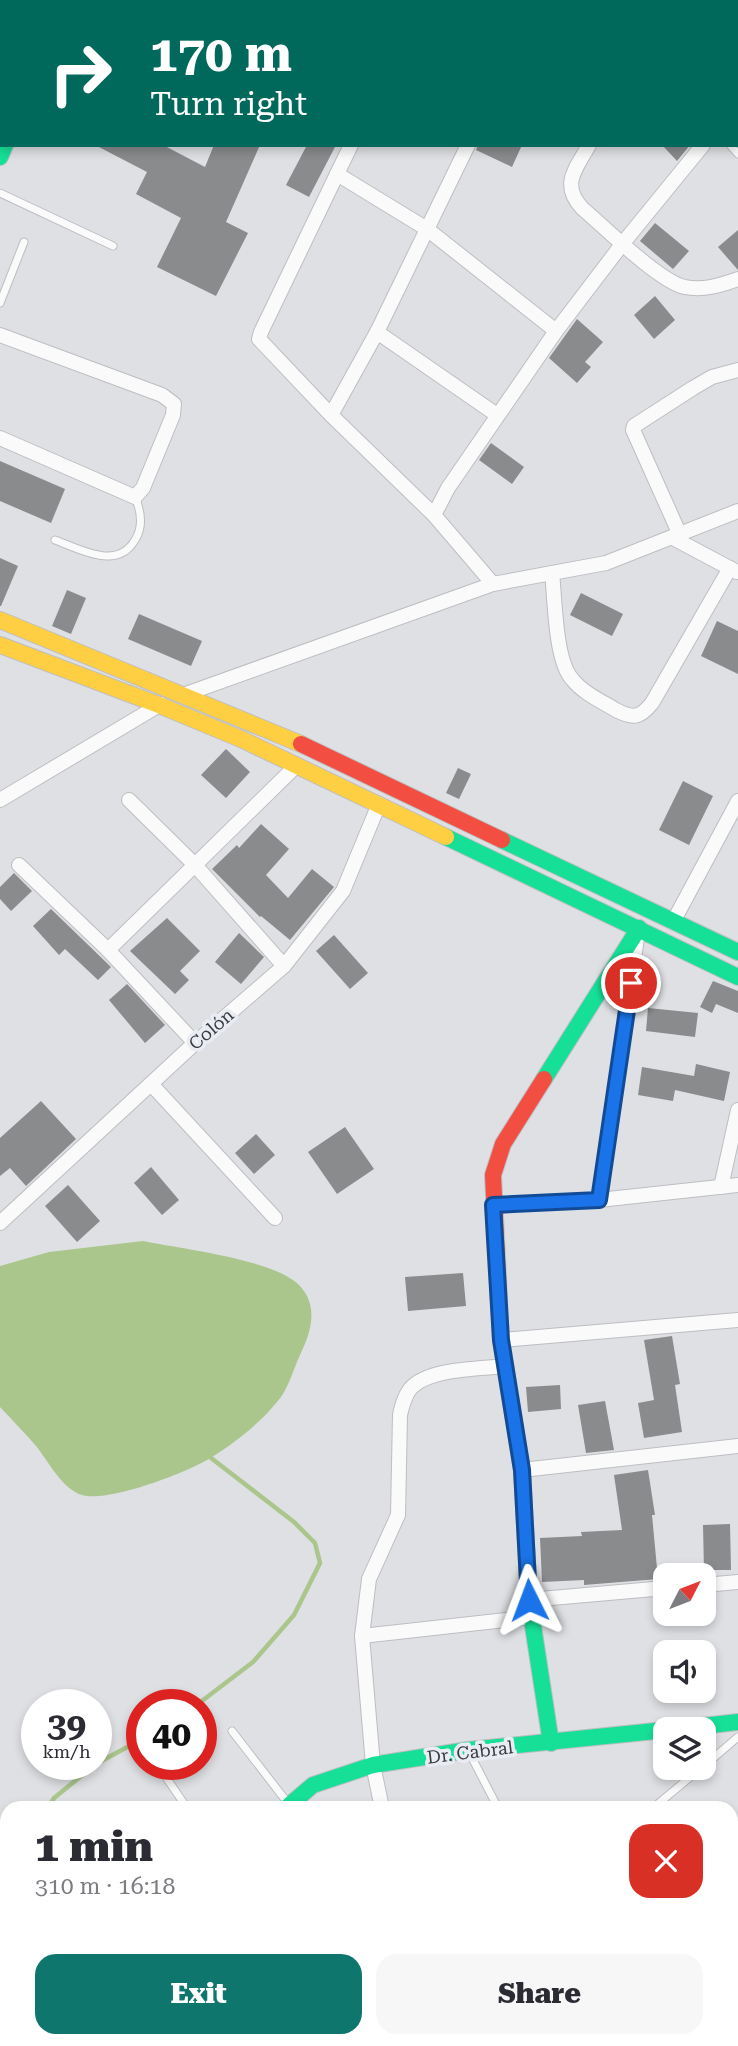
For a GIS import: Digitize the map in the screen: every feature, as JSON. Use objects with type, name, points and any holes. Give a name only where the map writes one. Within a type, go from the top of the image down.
[{"type":"main road","points":[[0,620],[291,739],[738,952]]},
{"type":"main road","points":[[0,645],[241,739],[738,977]]},
{"type":"main road","points":[[551,1743],[529,1600],[522,1470],[501,1340],[493,1175],[503,1144],[639,928]]},
{"type":"main road","points":[[716,1724],[738,1722]]},
{"type":"main road","name":"Dr. Cabral","points":[[294,1801],[313,1785],[373,1765],[468,1750],[653,1731]]},
{"type":"street","points":[[350,147],[259,339],[331,415],[434,515],[492,584]]},
{"type":"street","points":[[331,415],[377,332],[467,147]]},
{"type":"street","points":[[588,147],[570,179],[574,199],[582,208],[664,278],[683,287],[699,289],[738,279]]},
{"type":"street","points":[[434,515],[448,488],[556,331],[623,243],[702,147]]},
{"type":"street","points":[[337,174],[427,229],[556,331]]},
{"type":"street","points":[[377,332],[497,415]]},
{"type":"street","points":[[0,335],[162,395],[174,404],[173,415],[143,488],[135,497],[0,438]]},
{"type":"street","points":[[552,573],[561,661],[571,678],[592,697],[628,716],[637,717],[644,713],[734,570],[677,536],[633,430],[634,426],[712,377],[738,370]]},
{"type":"street","points":[[0,800],[159,705],[185,694],[492,584],[606,563],[738,511]]},
{"type":"street","points":[[108,950],[296,766]]},
{"type":"street","points":[[129,800],[195,865],[284,966]]},
{"type":"street","points":[[673,922],[738,800]]},
{"type":"street","name":"Colón","points":[[0,1223],[284,966],[343,891],[379,804]]},
{"type":"street","points":[[19,864],[108,950],[195,1044]]},
{"type":"street","points":[[599,1200],[639,928]]},
{"type":"street","points":[[151,1084],[275,1218]]},
{"type":"street","points":[[721,1187],[738,1110]]},
{"type":"street","points":[[493,1205],[599,1200],[738,1185]]},
{"type":"street","points":[[501,1340],[738,1320]]},
{"type":"street","points":[[381,1801],[373,1765],[362,1636],[369,1579],[398,1515],[400,1415],[404,1401],[411,1389],[433,1375],[506,1366]]},
{"type":"street","points":[[522,1470],[738,1446]]},
{"type":"street","points":[[716,1584],[738,1582]]},
{"type":"street","points":[[529,1600],[653,1589]]},
{"type":"street","points":[[362,1636],[532,1617]]},
{"type":"lane","points":[[0,193],[113,246]]},
{"type":"lane","points":[[0,303],[24,242]]},
{"type":"lane","points":[[55,540],[95,555],[117,556],[131,547],[139,534],[141,512],[135,497]]},
{"type":"lane","points":[[232,1731],[284,1801]]},
{"type":"lane","points":[[716,1756],[738,1737]]},
{"type":"lane","points":[[468,1750],[494,1801]]},
{"type":"lane","points":[[169,1780],[182,1801]]},
{"type":"lane","points":[[662,1801],[687,1780]]},
{"type":"shaded area","points":[[143,1241],[249,1262],[288,1277],[300,1286],[310,1302],[310,1329],[281,1397],[255,1425],[229,1445],[201,1463],[148,1485],[110,1495],[82,1495],[62,1481],[36,1446],[0,1407],[0,1266],[49,1252]]},
{"type":"building","points":[[99,147],[167,147],[205,167],[213,147],[259,147],[226,222],[248,233],[216,296],[157,267],[181,218],[136,194],[147,172]]},
{"type":"building","points":[[306,147],[335,147],[309,197],[286,185]]},
{"type":"building","points":[[477,147],[521,147],[512,167],[476,150]]},
{"type":"building","points":[[664,147],[688,147],[677,161]]},
{"type":"building","points":[[655,223],[689,251],[673,269],[640,241]]},
{"type":"building","points":[[738,230],[738,270],[718,247]]},
{"type":"building","points":[[655,296],[675,320],[654,339],[634,315]]},
{"type":"building","points":[[577,319],[603,342],[585,362],[591,367],[577,383],[549,358]]},
{"type":"building","points":[[491,443],[524,467],[512,484],[479,460]]},
{"type":"building","points":[[0,461],[65,489],[51,523],[0,501]]},
{"type":"building","points":[[0,558],[18,566],[1,606],[0,606]]},
{"type":"building","points":[[67,590],[86,598],[71,634],[52,626]]},
{"type":"building","points":[[581,593],[623,614],[612,636],[570,615]]},
{"type":"building","points":[[139,614],[202,641],[191,666],[128,639]]},
{"type":"building","points":[[717,621],[738,631],[738,674],[701,656]]},
{"type":"building","points":[[226,749],[250,772],[226,798],[201,775]]},
{"type":"building","points":[[458,768],[471,774],[459,799],[446,793]]},
{"type":"building","points":[[683,781],[713,796],[689,845],[659,830]]},
{"type":"building","points":[[261,824],[289,849],[266,875],[288,898],[312,869],[334,887],[290,940],[260,917],[212,869],[237,845],[239,848]]},
{"type":"building","points":[[14,873],[32,891],[11,911],[0,899],[0,887]]},
{"type":"building","points":[[51,909],[111,967],[98,980],[65,949],[59,955],[33,926]]},
{"type":"building","points":[[167,918],[200,951],[180,971],[189,980],[175,994],[130,951]]},
{"type":"building","points":[[239,933],[264,957],[241,984],[215,962]]},
{"type":"building","points":[[334,935],[368,973],[350,989],[316,951]]},
{"type":"building","points":[[713,981],[738,991],[738,1013],[716,1004],[712,1013],[700,1007]]},
{"type":"building","points":[[127,984],[165,1025],[145,1043],[109,1000]]},
{"type":"building","points":[[648,1008],[698,1013],[695,1037],[646,1031]]},
{"type":"building","points":[[696,1064],[730,1072],[724,1101],[675,1090],[673,1101],[638,1095],[642,1067],[694,1076]]},
{"type":"building","points":[[41,1101],[76,1139],[26,1186],[10,1168],[0,1176],[0,1138]]},
{"type":"building","points":[[345,1127],[374,1169],[337,1194],[308,1152]]},
{"type":"building","points":[[256,1134],[275,1155],[254,1174],[235,1153]]},
{"type":"building","points":[[151,1167],[179,1200],[162,1215],[134,1183]]},
{"type":"building","points":[[68,1185],[100,1221],[77,1242],[45,1206]]},
{"type":"building","points":[[463,1273],[466,1306],[408,1311],[405,1277]]},
{"type":"building","points":[[672,1336],[680,1384],[675,1385],[682,1432],[644,1438],[638,1403],[654,1400],[644,1340]]},
{"type":"building","points":[[560,1385],[561,1409],[528,1412],[526,1387]]},
{"type":"building","points":[[605,1401],[614,1450],[586,1453],[578,1405]]},
{"type":"building","points":[[648,1470],[655,1515],[652,1515],[656,1563],[653,1563],[653,1579],[584,1585],[584,1580],[542,1582],[540,1538],[622,1530],[614,1475]]},
{"type":"building","points":[[730,1524],[731,1570],[716,1570],[716,1563],[704,1563],[703,1525]]},
{"type":"waterway","points":[[211,1458],[294,1522],[315,1543],[320,1563],[294,1615],[253,1662],[217,1689]]},
{"type":"waterway","points":[[112,1755],[126,1748]]},
{"type":"waterway","points":[[52,1801],[76,1780]]},
{"type":"traffic: fast","points":[[0,157],[4,147]]},
{"type":"traffic: fast","points":[[446,837],[738,977]]},
{"type":"traffic: fast","points":[[502,840],[738,952]]},
{"type":"traffic: fast","points":[[544,1079],[639,928]]},
{"type":"traffic: fast","points":[[500,1322],[522,1470],[529,1600],[551,1743]]},
{"type":"traffic: fast","points":[[716,1724],[738,1722]]},
{"type":"traffic: fast","points":[[294,1801],[313,1785],[373,1765],[468,1750],[653,1731]]},
{"type":"traffic: slow","points":[[0,620],[301,744]]},
{"type":"traffic: slow","points":[[0,645],[241,739],[446,837]]},
{"type":"traffic: jam","points":[[301,744],[502,840]]},
{"type":"traffic: jam","points":[[500,1322],[493,1175],[503,1144],[544,1079]]},
{"type":"route","points":[[529,1600],[522,1470],[501,1340],[493,1205],[599,1200],[631,983]]}]
